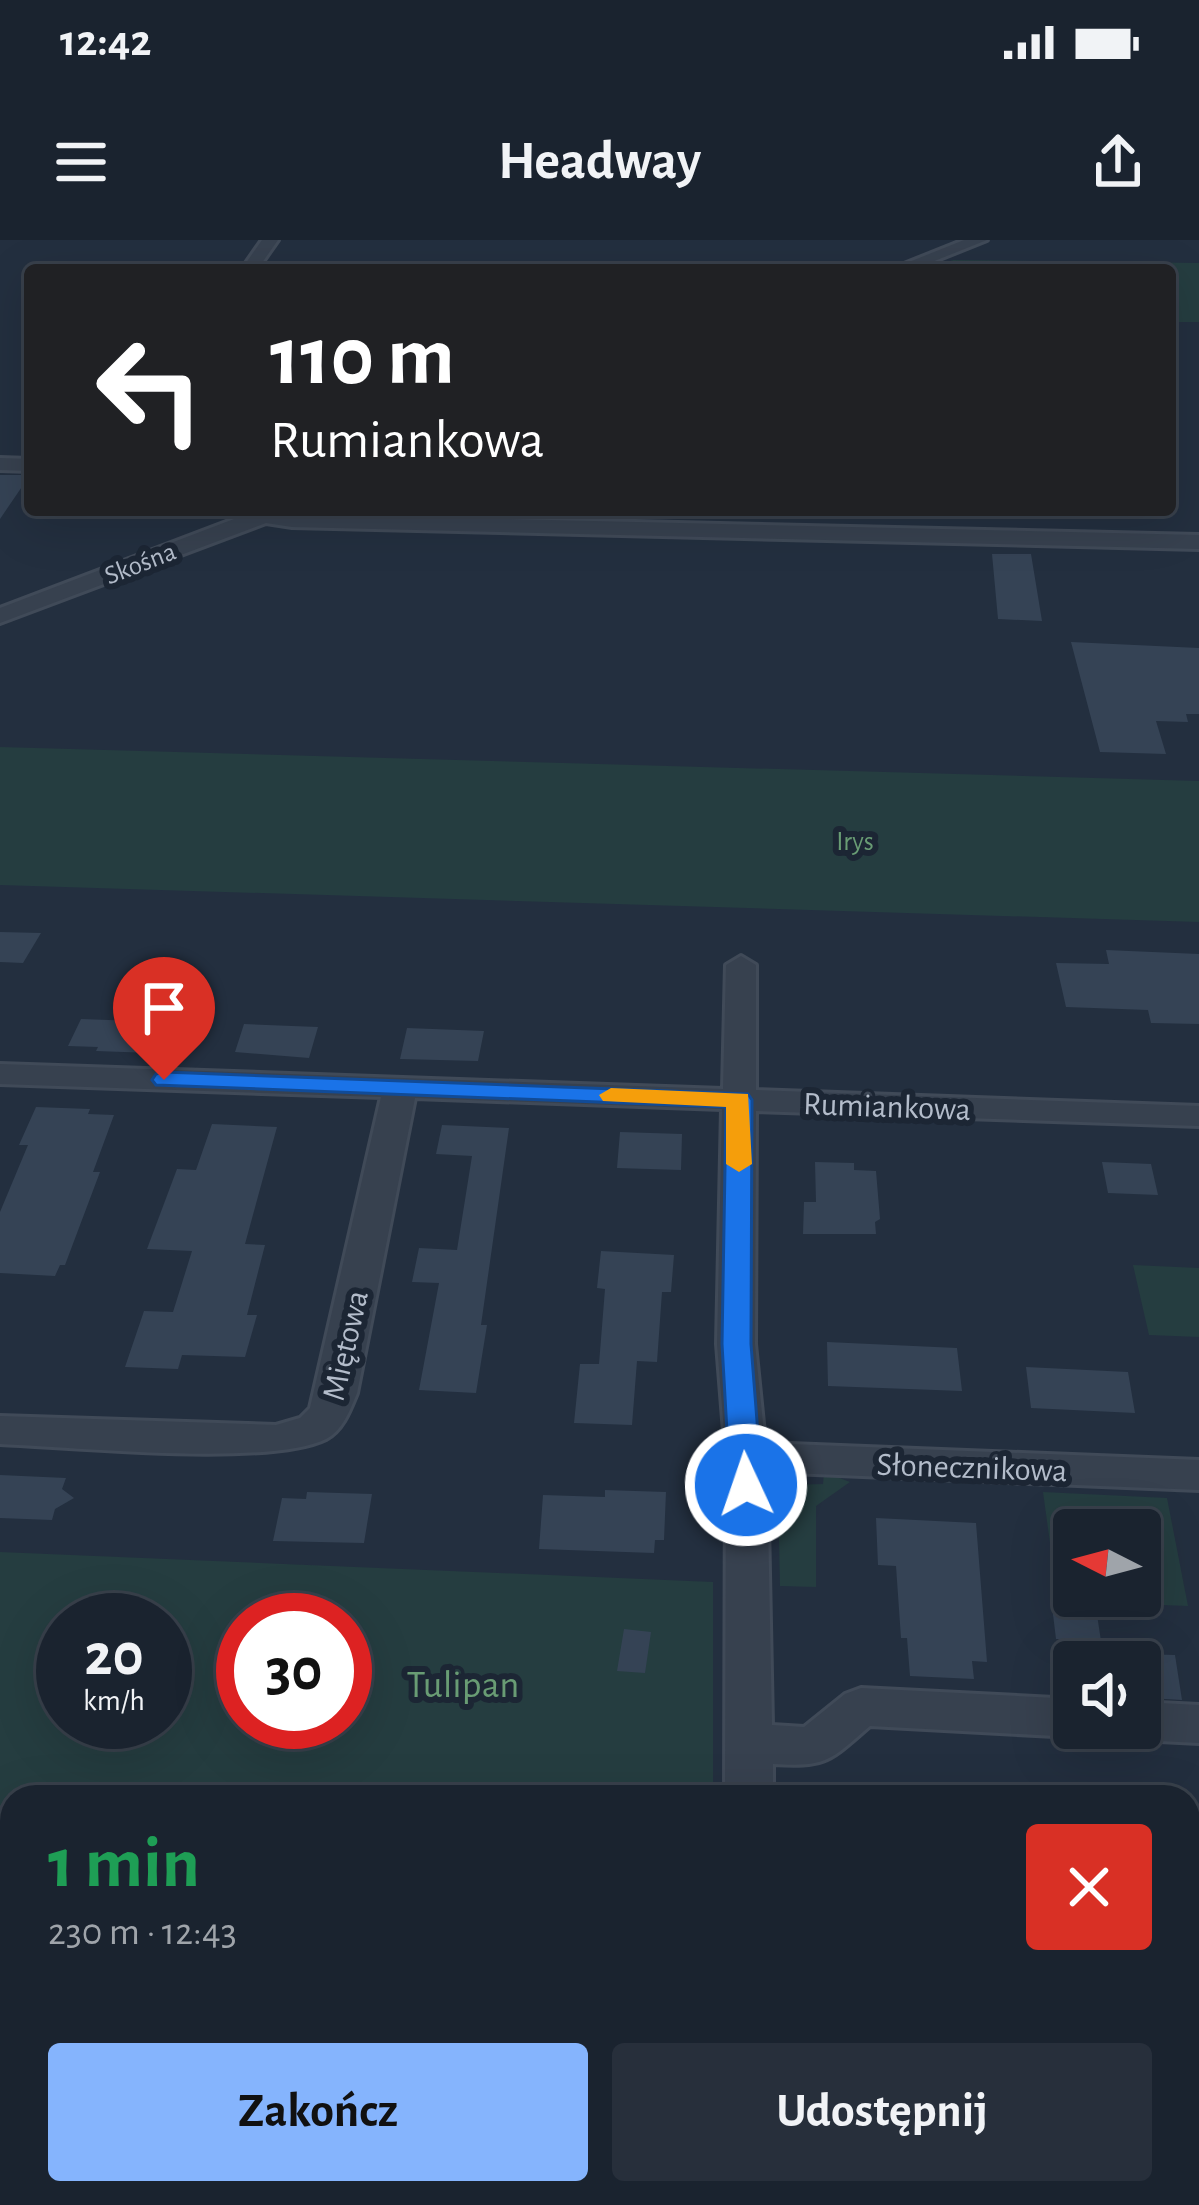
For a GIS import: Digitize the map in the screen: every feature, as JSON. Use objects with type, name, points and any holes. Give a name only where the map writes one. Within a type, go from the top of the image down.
[{"type":"street","points":[[918,264],[979,240]]},
{"type":"street","name":"Skośna","points":[[0,616],[264,516]]},
{"type":"street","points":[[280,516],[292,521],[1199,542]]},
{"type":"street","points":[[741,965],[736,1344],[746,1456],[749,1785]]},
{"type":"street","name":"Rumiankowa","points":[[2,1078],[1199,1116]]},
{"type":"street","name":"Miętowa","points":[[0,1430],[249,1440],[296,1436],[314,1428],[327,1416],[337,1393],[400,1088]]},
{"type":"street","name":"Słonecznikowa","points":[[746,1456],[1199,1475]]},
{"type":"street","points":[[749,1743],[813,1747],[861,1708],[1053,1717]]},
{"type":"street","points":[[1161,1722],[1199,1724]]},
{"type":"green space","points":[[953,260],[1199,263],[1199,322],[1176,322],[1176,264],[941,264]]},
{"type":"green space","name":"Irys","points":[[0,747],[1199,781],[1199,922],[0,885]]},
{"type":"green space","points":[[1133,1265],[1199,1268],[1199,1337],[1149,1335]]},
{"type":"green space","points":[[824,1472],[850,1482],[816,1506],[816,1587],[780,1586],[778,1497],[789,1485],[823,1484]]},
{"type":"green space","points":[[1043,1492],[1167,1498],[1188,1606],[1161,1605],[1161,1509],[1053,1509],[1053,1565]]},
{"type":"green space","name":"Tulipan","points":[[0,1552],[713,1582],[713,1785],[0,1785]]},
{"type":"building","points":[[0,475],[24,475],[24,484],[0,519]]},
{"type":"building","points":[[992,554],[1031,554],[1042,621],[998,619]]},
{"type":"building","points":[[1071,642],[1199,648],[1199,714],[1186,714],[1188,722],[1156,721],[1166,754],[1100,752]]},
{"type":"building","points":[[0,932],[41,933],[23,963],[0,962]]},
{"type":"building","points":[[1106,950],[1199,954],[1199,1024],[1151,1023],[1148,1010],[1066,1007],[1056,963],[1109,964]]},
{"type":"building","points":[[81,1019],[164,1022],[151,1053],[68,1046]]},
{"type":"building","points":[[244,1024],[318,1027],[309,1058],[235,1052]]},
{"type":"building","points":[[407,1028],[484,1031],[478,1061],[400,1059]]},
{"type":"building","points":[[36,1107],[114,1115],[93,1172],[100,1172],[65,1265],[60,1265],[55,1276],[0,1273],[0,1212],[28,1145],[19,1145]]},
{"type":"building","points":[[212,1124],[277,1127],[245,1244],[265,1245],[247,1315],[257,1315],[245,1357],[182,1355],[178,1369],[125,1367],[144,1311],[173,1312],[192,1251],[147,1249],[177,1169],[196,1170]]},
{"type":"building","points":[[442,1125],[509,1128],[476,1393],[419,1390],[439,1283],[412,1282],[419,1248],[457,1250],[472,1156],[436,1154]]},
{"type":"building","points":[[620,1132],[682,1134],[681,1170],[617,1168]]},
{"type":"building","points":[[815,1162],[854,1163],[854,1170],[876,1171],[880,1219],[875,1222],[876,1234],[803,1234],[804,1202],[816,1202]]},
{"type":"building","points":[[1102,1162],[1151,1164],[1158,1195],[1108,1193]]},
{"type":"building","points":[[601,1251],[674,1255],[671,1292],[662,1292],[657,1362],[637,1361],[632,1425],[574,1423],[580,1364],[599,1364],[605,1289],[597,1288]]},
{"type":"building","points":[[827,1342],[957,1348],[962,1391],[828,1386]]},
{"type":"building","points":[[1026,1367],[1128,1372],[1135,1413],[1031,1408]]},
{"type":"building","points":[[0,1475],[66,1478],[62,1489],[74,1498],[55,1509],[52,1520],[0,1518]]},
{"type":"building","points":[[605,1490],[666,1492],[664,1540],[655,1540],[654,1553],[539,1549],[543,1495],[605,1497]]},
{"type":"building","points":[[307,1492],[372,1494],[364,1543],[273,1541],[282,1498],[306,1499]]},
{"type":"building","points":[[876,1518],[976,1523],[987,1662],[972,1661],[974,1679],[910,1676],[907,1638],[901,1638],[896,1566],[878,1565]]},
{"type":"building","points":[[1053,1617],[1097,1617],[1101,1641],[1056,1639]]},
{"type":"building","points":[[624,1629],[651,1632],[645,1673],[617,1671]]},
{"type":"building","points":[[1161,1655],[1175,1655],[1182,1700],[1161,1699]]},
{"type":"slow traffic","points":[[611,1095],[739,1100],[739,1164]]},
{"type":"route","points":[[164,1080],[739,1100],[736,1344],[746,1485]]}]
